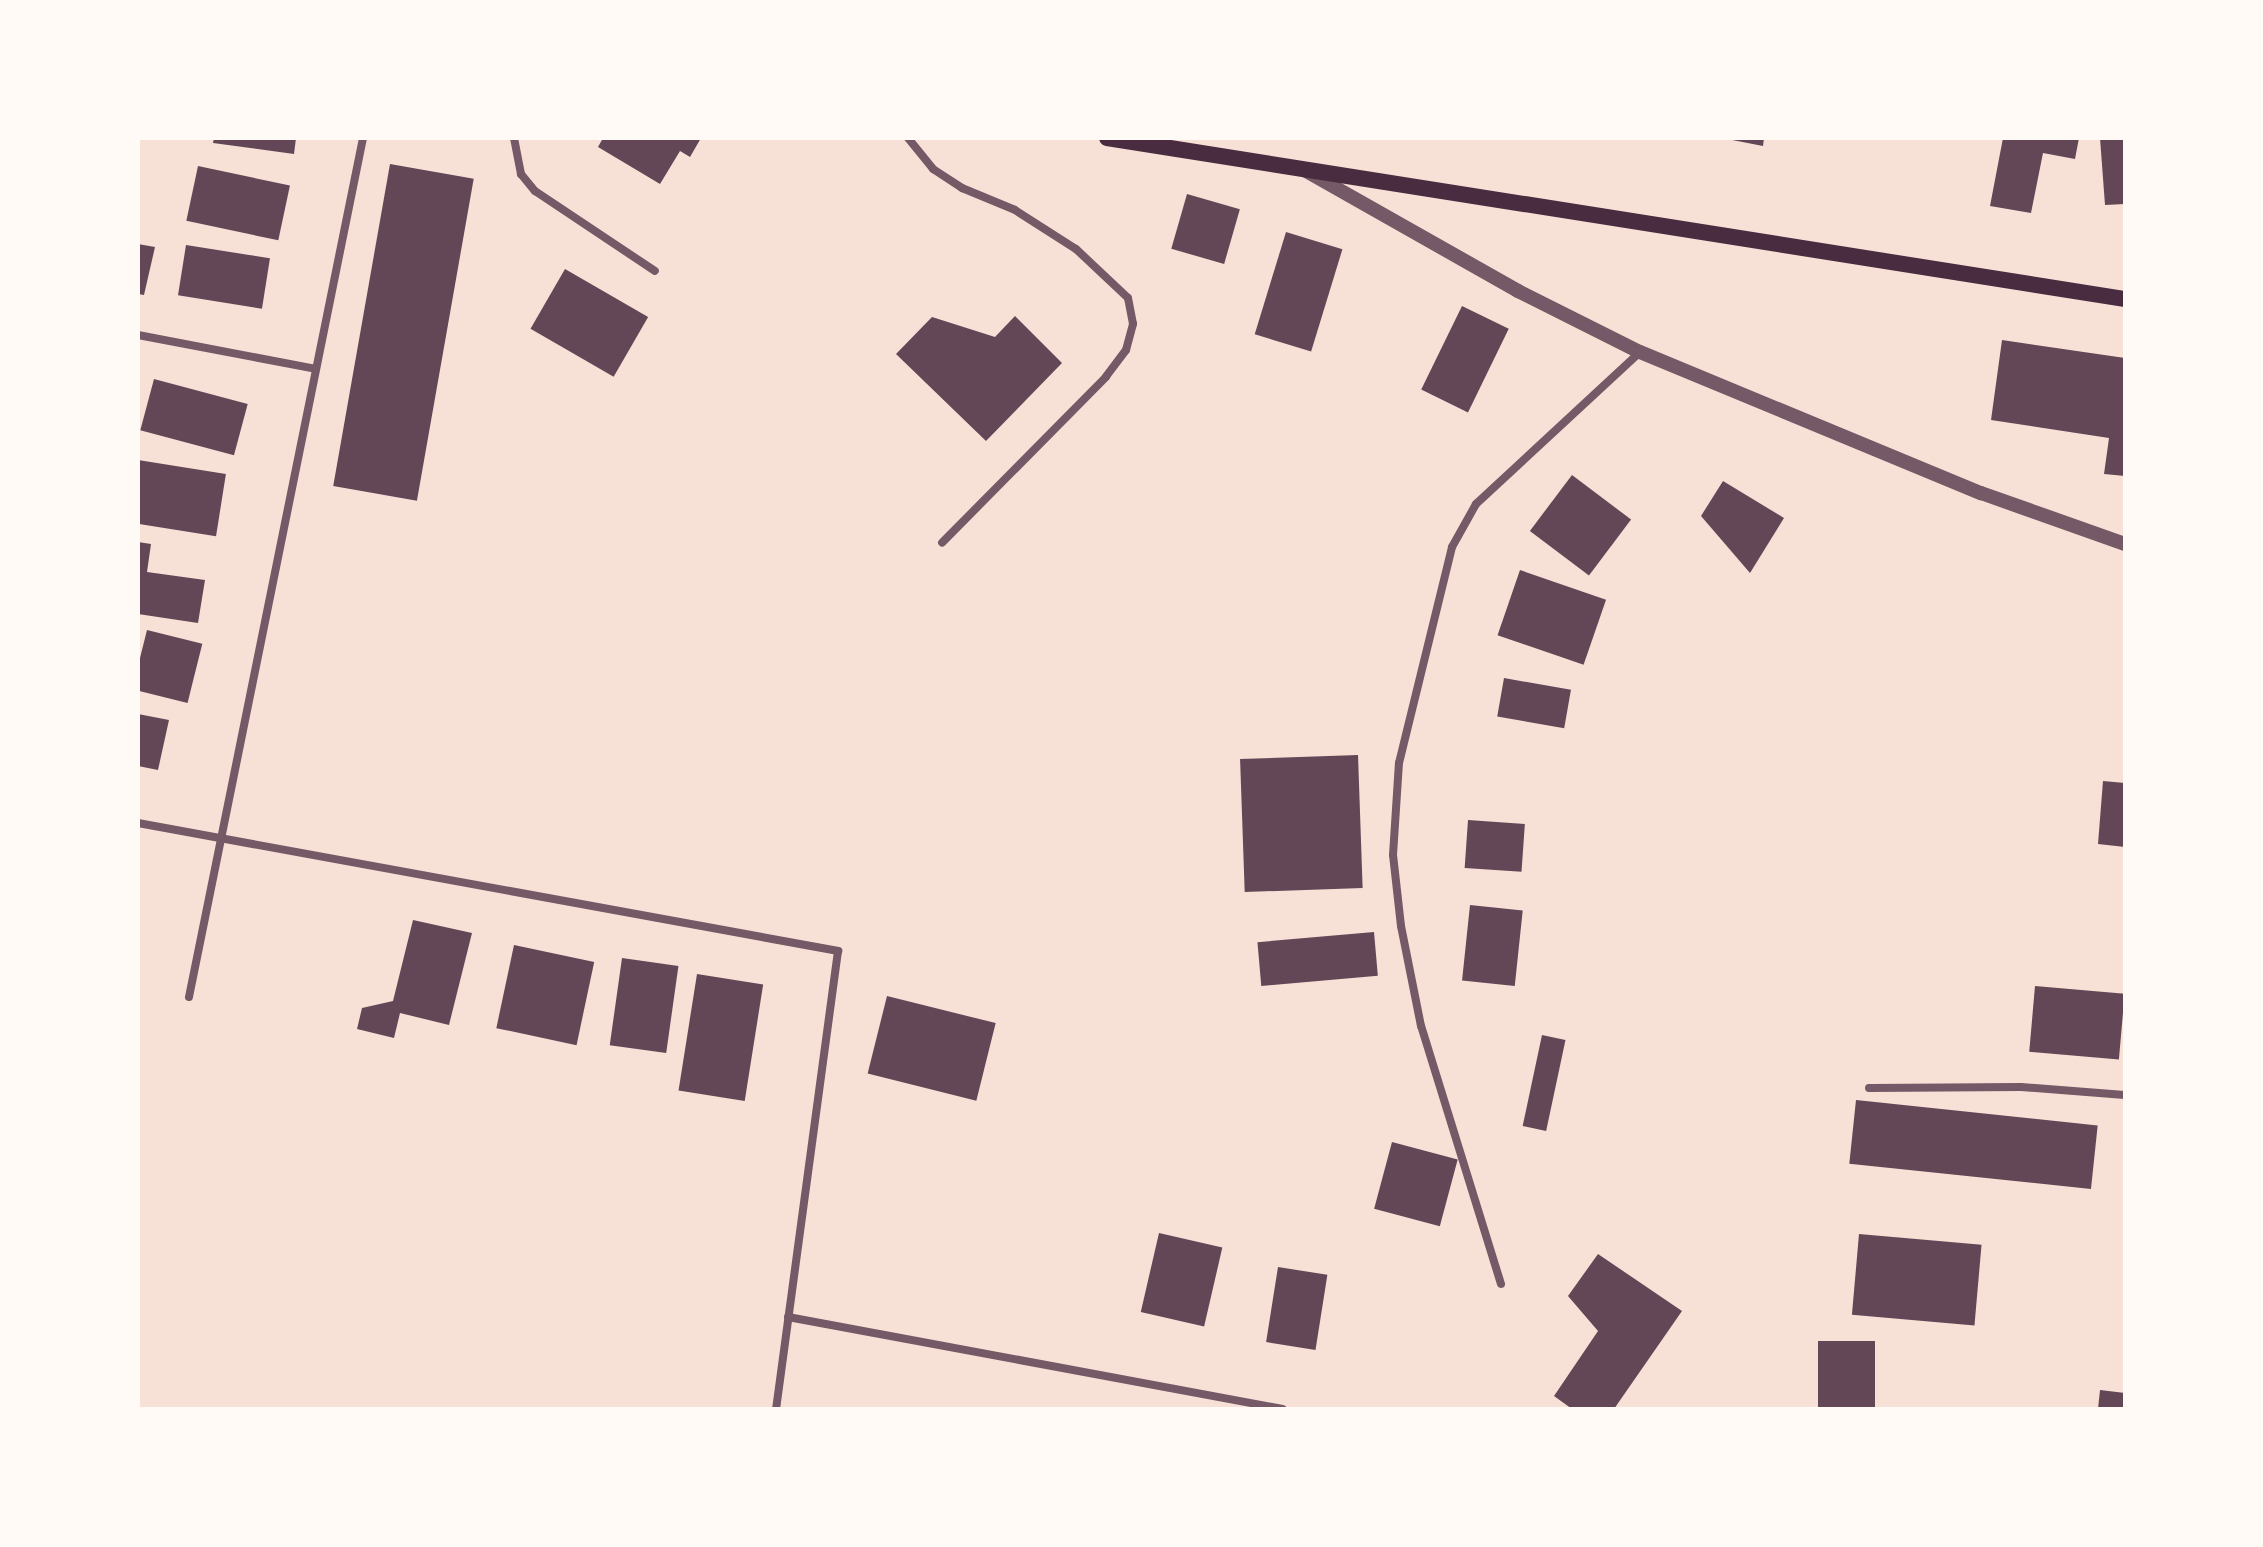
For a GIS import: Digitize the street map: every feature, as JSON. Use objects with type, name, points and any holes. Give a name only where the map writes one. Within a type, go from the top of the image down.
[{"type":"main road","points":[[1107,138],[2125,299]]},
{"type":"street","points":[[189,997],[363,138]]},
{"type":"street","points":[[514,138],[521,174],[535,191],[655,271]]},
{"type":"street","points":[[908,138],[943,176],[1015,210],[1076,249],[1128,298],[1133,324],[1126,350],[1106,377],[942,543]]},
{"type":"street","points":[[1305,171],[1434,245],[1640,352],[1981,493],[2125,544]]},
{"type":"street","points":[[138,335],[316,369]]},
{"type":"street","points":[[1501,1284],[1421,1026],[1401,926],[1393,855],[1399,763],[1452,547],[1476,504],[1640,352]]},
{"type":"street","points":[[138,823],[838,951],[776,1409]]},
{"type":"street","points":[[1869,1088],[2021,1087],[2125,1095]]},
{"type":"street","points":[[788,1317],[1283,1409]]},
{"type":"building","points":[[214,138],[296,138],[294,154],[213,143]]},
{"type":"building","points":[[603,138],[701,138],[690,157],[680,151],[660,184],[598,147]]},
{"type":"building","points":[[1722,138],[1764,138],[1763,146]]},
{"type":"building","points":[[2003,138],[2079,138],[2075,159],[2043,153],[2031,213],[1990,206]]},
{"type":"building","points":[[2100,138],[2125,138],[2125,204],[2105,205]]},
{"type":"building","points":[[390,164],[474,179],[417,501],[333,486]]},
{"type":"building","points":[[198,166],[290,186],[278,240],[186,221]]},
{"type":"building","points":[[1187,194],[1240,209],[1224,264],[1171,249]]},
{"type":"building","points":[[1286,232],[1342,249],[1311,352],[1255,334]]},
{"type":"building","points":[[138,244],[155,247],[144,295],[138,294]]},
{"type":"building","points":[[186,245],[270,258],[262,309],[178,295]]},
{"type":"building","points":[[565,269],[648,317],[614,377],[530,329]]},
{"type":"building","points":[[1462,306],[1509,329],[1468,412],[1421,390]]},
{"type":"building","points":[[1015,316],[1062,363],[986,441],[896,354],[932,317],[995,337]]},
{"type":"building","points":[[2002,340],[2125,358],[2125,476],[2104,474],[2109,438],[1991,420]]},
{"type":"building","points":[[154,379],[248,404],[234,455],[140,430]]},
{"type":"building","points":[[138,460],[226,474],[216,536],[138,524]]},
{"type":"building","points":[[1572,475],[1631,520],[1589,575],[1530,531]]},
{"type":"building","points":[[1723,481],[1784,518],[1750,573],[1701,516]]},
{"type":"building","points":[[138,542],[151,544],[147,572],[205,580],[198,623],[138,614]]},
{"type":"building","points":[[1520,570],[1606,600],[1584,665],[1498,635]]},
{"type":"building","points":[[147,630],[202,644],[188,703],[138,691],[138,666]]},
{"type":"building","points":[[1504,678],[1571,690],[1564,728],[1497,716]]},
{"type":"building","points":[[138,714],[169,720],[158,770],[138,766]]},
{"type":"building","points":[[1358,755],[1363,888],[1245,892],[1240,759]]},
{"type":"building","points":[[2103,781],[2125,783],[2125,847],[2098,844]]},
{"type":"building","points":[[1468,820],[1525,824],[1522,872],[1465,868]]},
{"type":"building","points":[[1470,905],[1523,911],[1515,986],[1462,981]]},
{"type":"building","points":[[413,920],[472,933],[449,1025],[400,1013],[394,1038],[357,1029],[362,1008],[393,1001]]},
{"type":"building","points":[[1374,932],[1378,976],[1261,986],[1257,942]]},
{"type":"building","points":[[514,945],[594,962],[577,1045],[496,1028]]},
{"type":"building","points":[[622,958],[678,966],[666,1053],[610,1045]]},
{"type":"building","points":[[697,974],[763,984],[745,1101],[679,1091]]},
{"type":"building","points":[[2035,986],[2125,994],[2119,1060],[2029,1052]]},
{"type":"building","points":[[887,996],[996,1023],[976,1101],[868,1074]]},
{"type":"building","points":[[1542,1035],[1565,1040],[1546,1131],[1523,1126]]},
{"type":"building","points":[[1856,1100],[2098,1125],[2091,1189],[1849,1164]]},
{"type":"building","points":[[1392,1142],[1458,1160],[1440,1226],[1374,1209]]},
{"type":"building","points":[[1159,1233],[1222,1248],[1204,1327],[1141,1312]]},
{"type":"building","points":[[1859,1234],[1982,1245],[1974,1325],[1852,1315]]},
{"type":"building","points":[[1598,1254],[1682,1311],[1614,1409],[1572,1409],[1554,1396],[1598,1331],[1568,1296]]},
{"type":"building","points":[[1278,1267],[1327,1275],[1315,1350],[1266,1342]]},
{"type":"building","points":[[1818,1341],[1875,1341],[1875,1409],[1818,1409]]},
{"type":"building","points":[[2100,1390],[2125,1393],[2125,1409],[2098,1409]]}]
